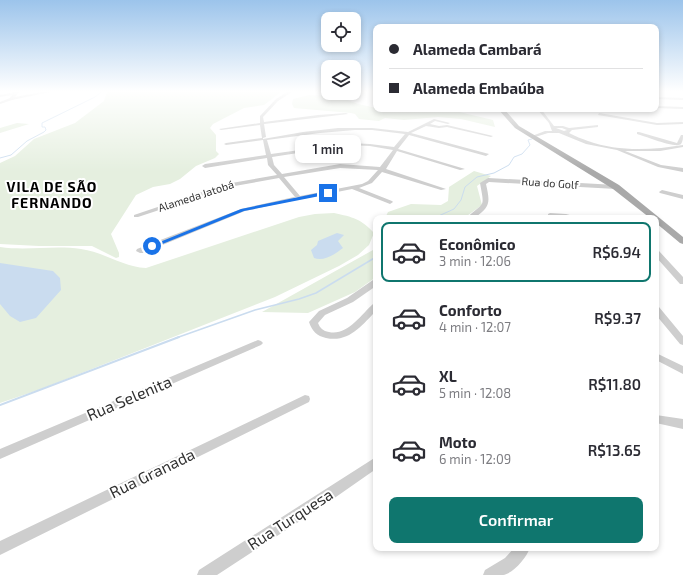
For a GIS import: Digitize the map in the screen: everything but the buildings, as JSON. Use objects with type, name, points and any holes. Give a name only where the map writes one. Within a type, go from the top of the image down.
[{"type":"main road","points":[[510,119],[514,124],[531,136],[616,187],[652,215]]},
{"type":"main road","points":[[514,119],[531,136]]},
{"type":"main road","points":[[659,221],[683,241]]},
{"type":"street","points":[[261,119],[271,165],[297,198]]},
{"type":"street","points":[[221,129],[301,119]]},
{"type":"street","points":[[547,119],[560,132],[586,142],[611,147],[648,149],[681,145]]},
{"type":"street","points":[[628,119],[662,124],[683,123]]},
{"type":"street","points":[[140,252],[243,210],[297,198],[354,188],[370,182],[382,170],[408,133],[434,120],[448,124]]},
{"type":"street","points":[[425,124],[439,127],[447,126],[491,136]]},
{"type":"street","points":[[547,132],[553,126]]},
{"type":"street","points":[[553,126],[563,127],[591,142],[611,147],[660,166],[683,170]]},
{"type":"street","points":[[542,142],[548,137],[560,132],[596,126]]},
{"type":"street","points":[[226,144],[321,130],[370,128],[408,133],[486,154]]},
{"type":"street","points":[[531,136],[547,132],[560,132]]},
{"type":"street","points":[[639,133],[681,145]]},
{"type":"street","points":[[681,145],[683,136]]},
{"type":"street","points":[[205,166],[350,144],[396,149],[462,169]]},
{"type":"street","name":"Alameda Jatobá","points":[[136,216],[222,186],[340,166],[365,167],[382,170],[443,189]]},
{"type":"street","name":"Rua do Golf","points":[[474,215],[487,204],[483,183],[485,181],[496,179],[616,187]]},
{"type":"street","points":[[354,188],[390,202]]},
{"type":"street","points":[[662,192],[683,197]]},
{"type":"street","points":[[659,257],[683,282]]},
{"type":"street","points":[[373,284],[355,297],[316,317],[313,322],[318,330],[329,336],[342,335],[350,332],[373,309]]},
{"type":"street","points":[[659,314],[683,342]]},
{"type":"street","name":"Rua Selenita","points":[[0,454],[258,343]]},
{"type":"street","points":[[659,358],[683,370]]},
{"type":"street","name":"Rua Granada","points":[[0,548],[304,399]]},
{"type":"street","points":[[659,420],[683,424]]},
{"type":"street","name":"Rua Turquesa","points":[[204,575],[318,502],[373,464]]},
{"type":"street","points":[[490,575],[510,563],[520,551]]},
{"type":"green space","points":[[80,119],[223,119],[213,124],[210,128],[216,135],[216,151],[219,154],[215,158],[196,166],[180,179],[170,184],[153,187],[136,195],[111,234],[119,253],[119,257],[116,258],[92,246],[0,244],[0,163],[15,156],[34,139],[75,123]]},
{"type":"green space","points":[[359,119],[359,119],[383,119],[379,121]]},
{"type":"green space","points":[[393,119],[417,119],[404,120]]},
{"type":"green space","points":[[459,119],[488,119],[493,120],[495,127]]},
{"type":"green space","points":[[17,123],[29,124],[0,133],[0,128]]},
{"type":"green space","points":[[474,171],[491,176],[477,186],[482,205],[468,215],[386,215],[388,212],[411,204],[441,205],[448,201],[449,187]]},
{"type":"green space","points":[[334,213],[356,219],[373,232],[369,245],[358,255],[339,266],[275,297],[41,389],[0,403],[0,247],[81,249],[98,253],[129,265],[146,268],[299,217]]},
{"type":"green space","points":[[373,250],[373,279],[355,292],[308,313],[262,312]]},
{"type":"water","points":[[337,233],[344,235],[338,241],[343,248],[333,255],[325,258],[314,258],[311,250],[317,245],[318,241]]},
{"type":"water","points":[[0,263],[53,271],[60,278],[61,290],[36,318],[20,322],[10,316],[0,304]]},
{"type":"waterway","points":[[0,158],[11,155],[27,141],[44,132],[46,130],[45,127],[42,127],[42,123],[50,119]]},
{"type":"waterway","points":[[441,215],[454,209],[461,200],[465,187],[477,177],[494,173],[509,165],[514,157],[522,154],[530,145],[528,140],[532,139]]},
{"type":"waterway","points":[[176,338],[255,310],[299,299],[316,293],[373,259]]},
{"type":"waterway","points":[[0,405],[179,337]]},
{"type":"district","name":"VILA DE SÃO FERNANDO","points":[[52,196]]},
{"type":"route","points":[[152,246],[255,206],[294,199],[299,200],[302,198],[328,193]]}]
